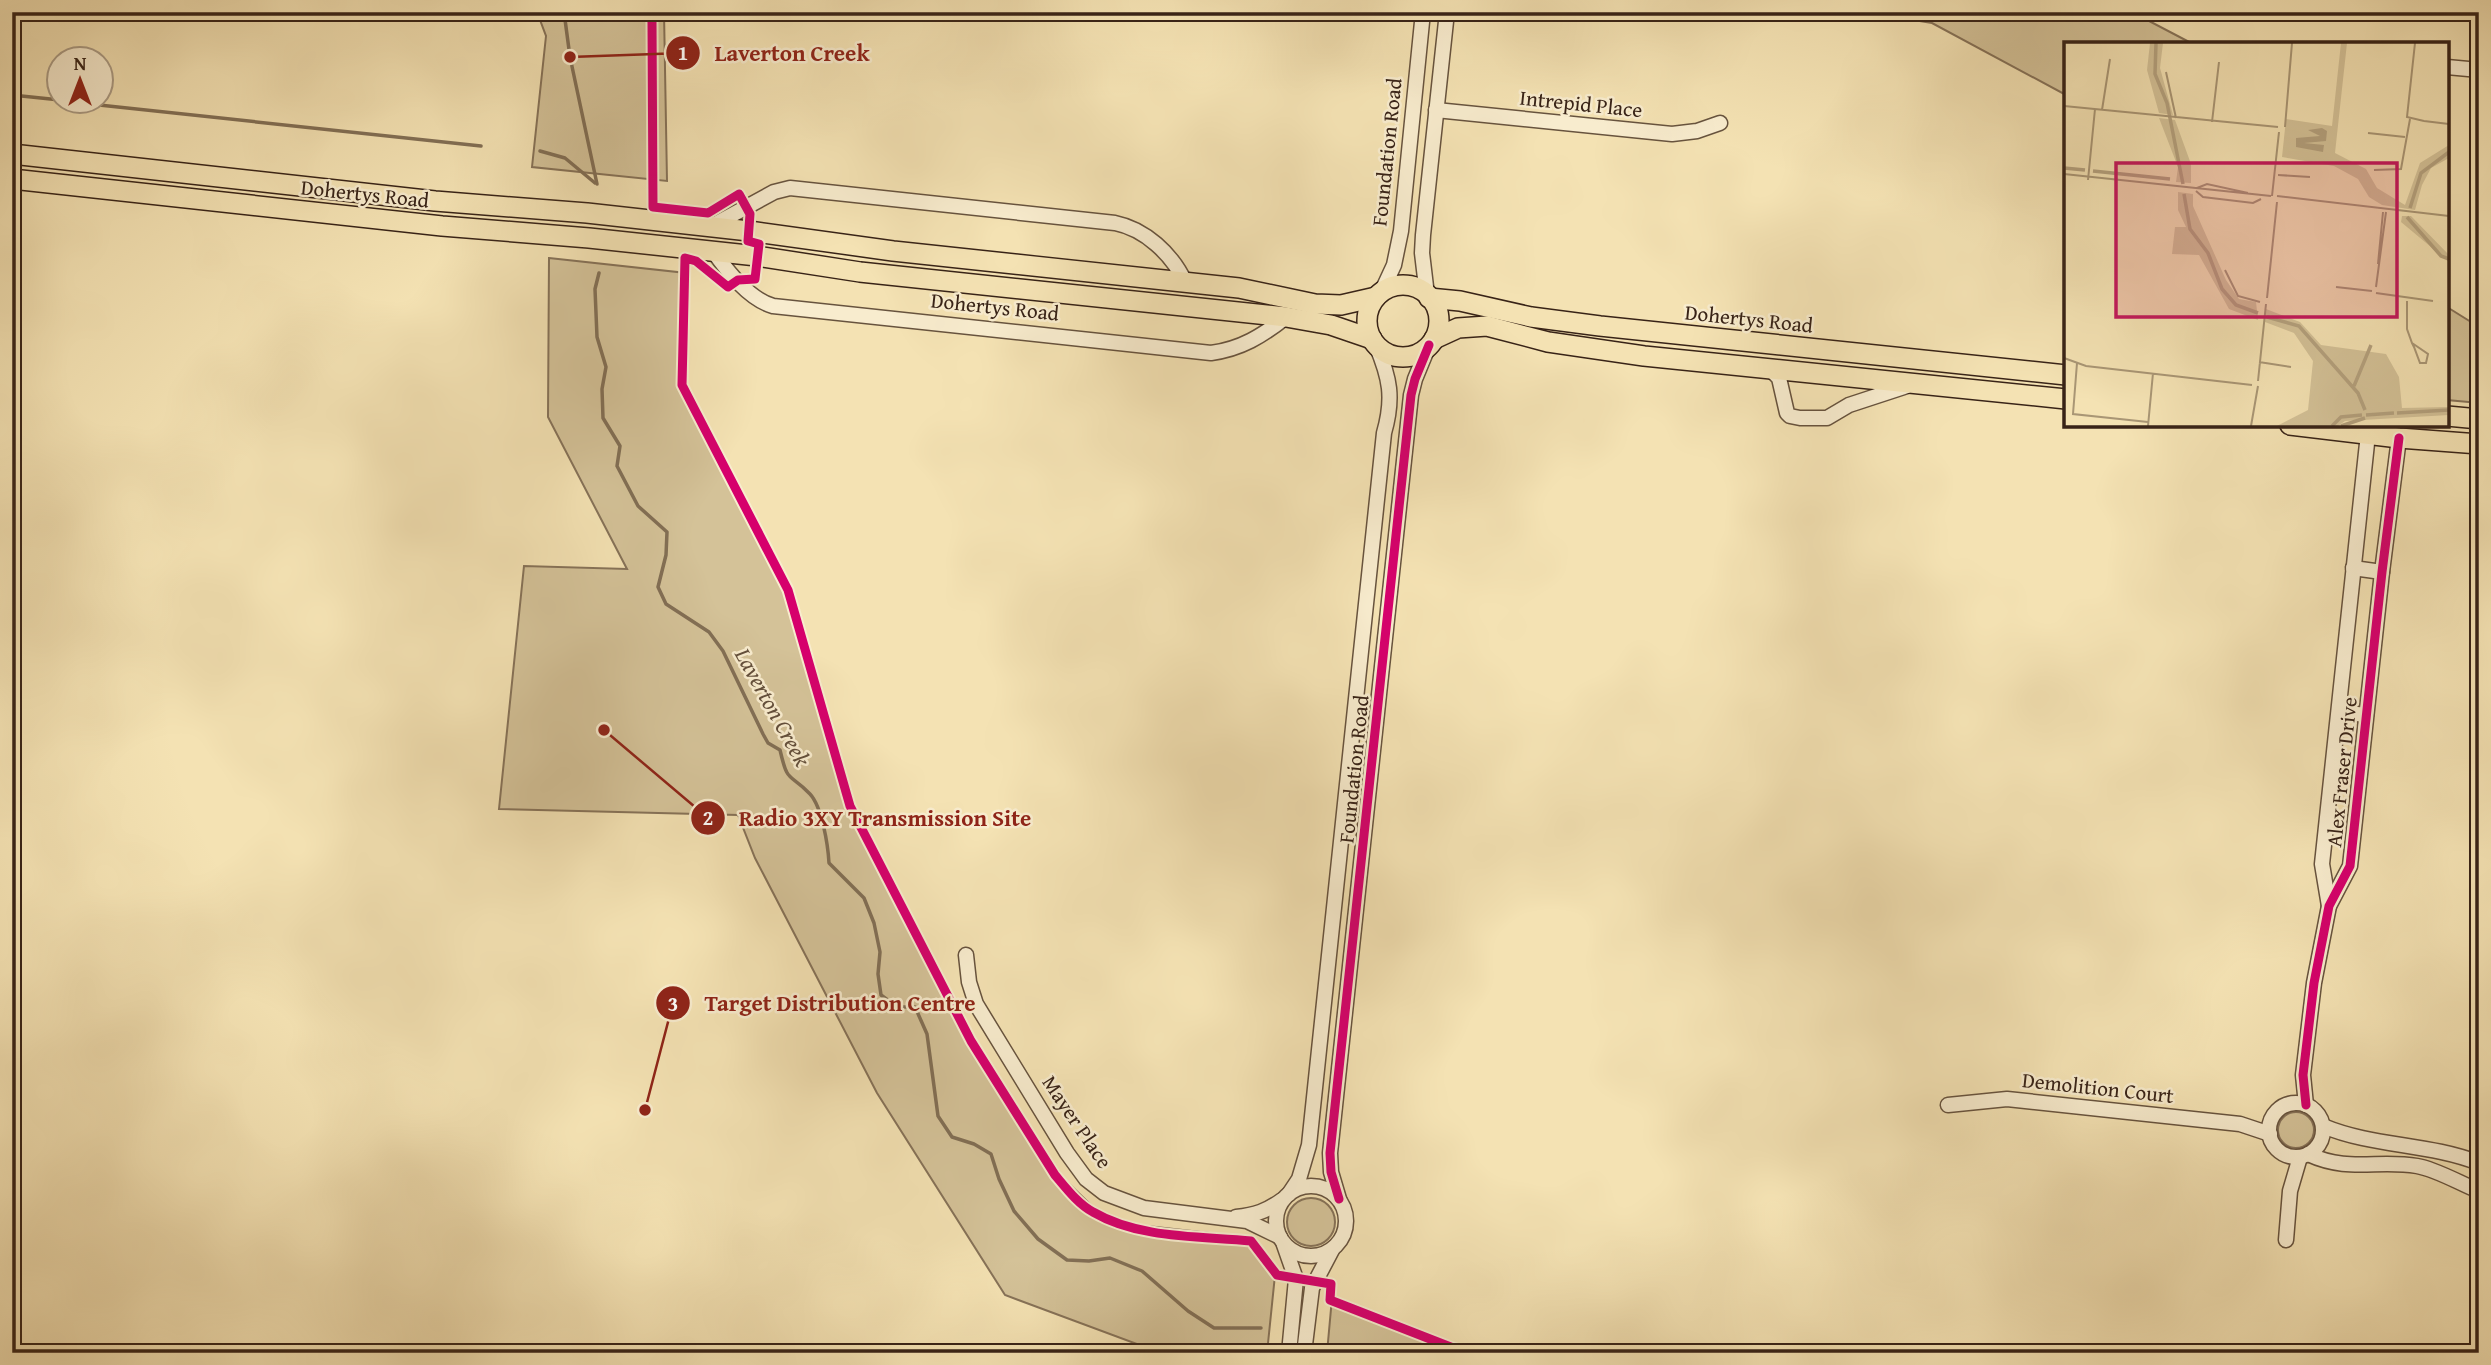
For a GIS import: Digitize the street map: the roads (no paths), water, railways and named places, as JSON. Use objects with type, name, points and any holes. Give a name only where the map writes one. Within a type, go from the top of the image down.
[{"type":"main road","name":"Dohertys Road","points":[[12,154],[448,202],[587,213],[710,227],[893,251],[1239,288],[1331,306],[1379,295]]},
{"type":"main road","name":"Dohertys Road","points":[[12,179],[455,227],[713,251],[860,272],[1286,317],[1331,325],[1374,342]]},
{"type":"main road","points":[[1431,342],[1438,318],[1428,296],[1408,286],[1394,287],[1379,295],[1367,318],[1374,342],[1388,354],[1403,357],[1417,354],[1431,342],[1458,328],[1487,326],[1573,346],[1644,356],[2064,399]]},
{"type":"main road","name":"Dohertys Road","points":[[1428,296],[1531,317],[1600,326],[2064,375]]},
{"type":"main road","points":[[2039,396],[2041,373]]},
{"type":"main road","points":[[2449,416],[2479,419]]},
{"type":"main road","points":[[2322,427],[2396,432],[2479,444]]},
{"type":"street","name":"Foundation Road","points":[[1379,295],[1394,265],[1401,231],[1423,12]]},
{"type":"street","name":"Foundation Road","points":[[1428,296],[1422,253],[1447,12]]},
{"type":"street","points":[[2449,67],[2479,70]]},
{"type":"street","name":"Intrepid Place","points":[[1436,110],[1672,134],[1698,131],[1720,123]]},
{"type":"street","points":[[710,227],[774,192],[790,188],[1115,223],[1138,230],[1157,246],[1173,262],[1185,282]]},
{"type":"street","name":"Dohertys Road","points":[[713,251],[749,294],[773,306],[1211,354],[1249,343],[1286,317]]},
{"type":"street","name":"Foundation Road","points":[[1287,1195],[1299,1178],[1309,1145],[1384,433],[1391,388],[1374,342]]},
{"type":"street","name":"Foundation Road","points":[[1339,1199],[1331,1172],[1330,1153],[1411,395],[1431,342]]},
{"type":"street","points":[[1769,368],[1779,378],[1787,413],[1800,418],[1827,418],[1849,405],[1889,390],[1919,383]]},
{"type":"street","name":"Alex Fraser Drive","points":[[2329,906],[2322,864],[2353,568],[2371,430]]},
{"type":"street","name":"Alex Fraser Drive","points":[[2306,1105],[2303,1075],[2314,983],[2329,906],[2350,866],[2396,432]]},
{"type":"street","points":[[2353,568],[2382,572]]},
{"type":"street","points":[[2339,712],[2367,715]]},
{"type":"street","name":"Mayer Place","points":[[967,955],[969,982],[976,1004],[1067,1153],[1086,1179],[1104,1193],[1144,1208],[1247,1221],[1282,1240]]},
{"type":"street","name":"Alex Fraser Drive","points":[[2291,1103],[2303,1075]]},
{"type":"street","name":"Demolition Court","points":[[1948,1105],[2007,1099],[2243,1125],[2270,1134]]},
{"type":"street","points":[[2286,1240],[2290,1191],[2284,1154],[2272,1142],[2270,1134],[2272,1118],[2277,1111],[2291,1103],[2306,1105],[2318,1113],[2323,1126],[2320,1142],[2304,1155],[2290,1191]]},
{"type":"street","name":"Demolition Court","points":[[2243,1125],[2272,1118]]},
{"type":"street","points":[[2323,1126],[2369,1141],[2400,1143],[2443,1151],[2479,1163]]},
{"type":"street","points":[[2399,1164],[2400,1143]]},
{"type":"street","points":[[2284,1154],[2304,1155],[2345,1165],[2419,1166],[2479,1191]]},
{"type":"street","points":[[1282,1240],[1292,1250],[1312,1256],[1333,1248],[1340,1241],[1346,1220],[1339,1199],[1321,1187],[1310,1186],[1287,1195],[1279,1206],[1276,1227],[1296,1279],[1289,1353]]},
{"type":"street","name":"Mayer Place","points":[[1231,1218],[1269,1210],[1287,1195]]},
{"type":"street","points":[[1304,1353],[1314,1281],[1333,1248]]},
{"type":"waterway","name":"Laverton Creek","points":[[564,12],[570,57],[597,184]]},
{"type":"waterway","points":[[12,95],[46,99]]},
{"type":"waterway","points":[[116,107],[481,146]]},
{"type":"waterway","points":[[540,151],[565,158],[595,183]]},
{"type":"waterway","name":"Laverton Creek","points":[[599,273],[595,289],[597,337],[606,367],[602,389],[603,418],[620,446],[617,466],[638,506],[667,532],[666,555],[658,587],[666,604],[709,632],[723,651],[768,743],[780,750],[787,774],[814,800],[824,827],[829,863],[864,898],[874,923],[880,952],[878,974],[881,995],[897,1007],[915,1007],[927,1034],[938,1116],[952,1137],[974,1144],[991,1154],[1014,1211],[1038,1239],[1067,1260],[1110,1258],[1142,1271],[1188,1311],[1214,1328],[1261,1328]]},
{"type":"place","name":"Laverton Creek","points":[[570,57]]},
{"type":"place","name":"Radio 3XY Transmission Site","points":[[604,730]]},
{"type":"place","name":"Target Distribution Centre","points":[[645,1110]]}]
